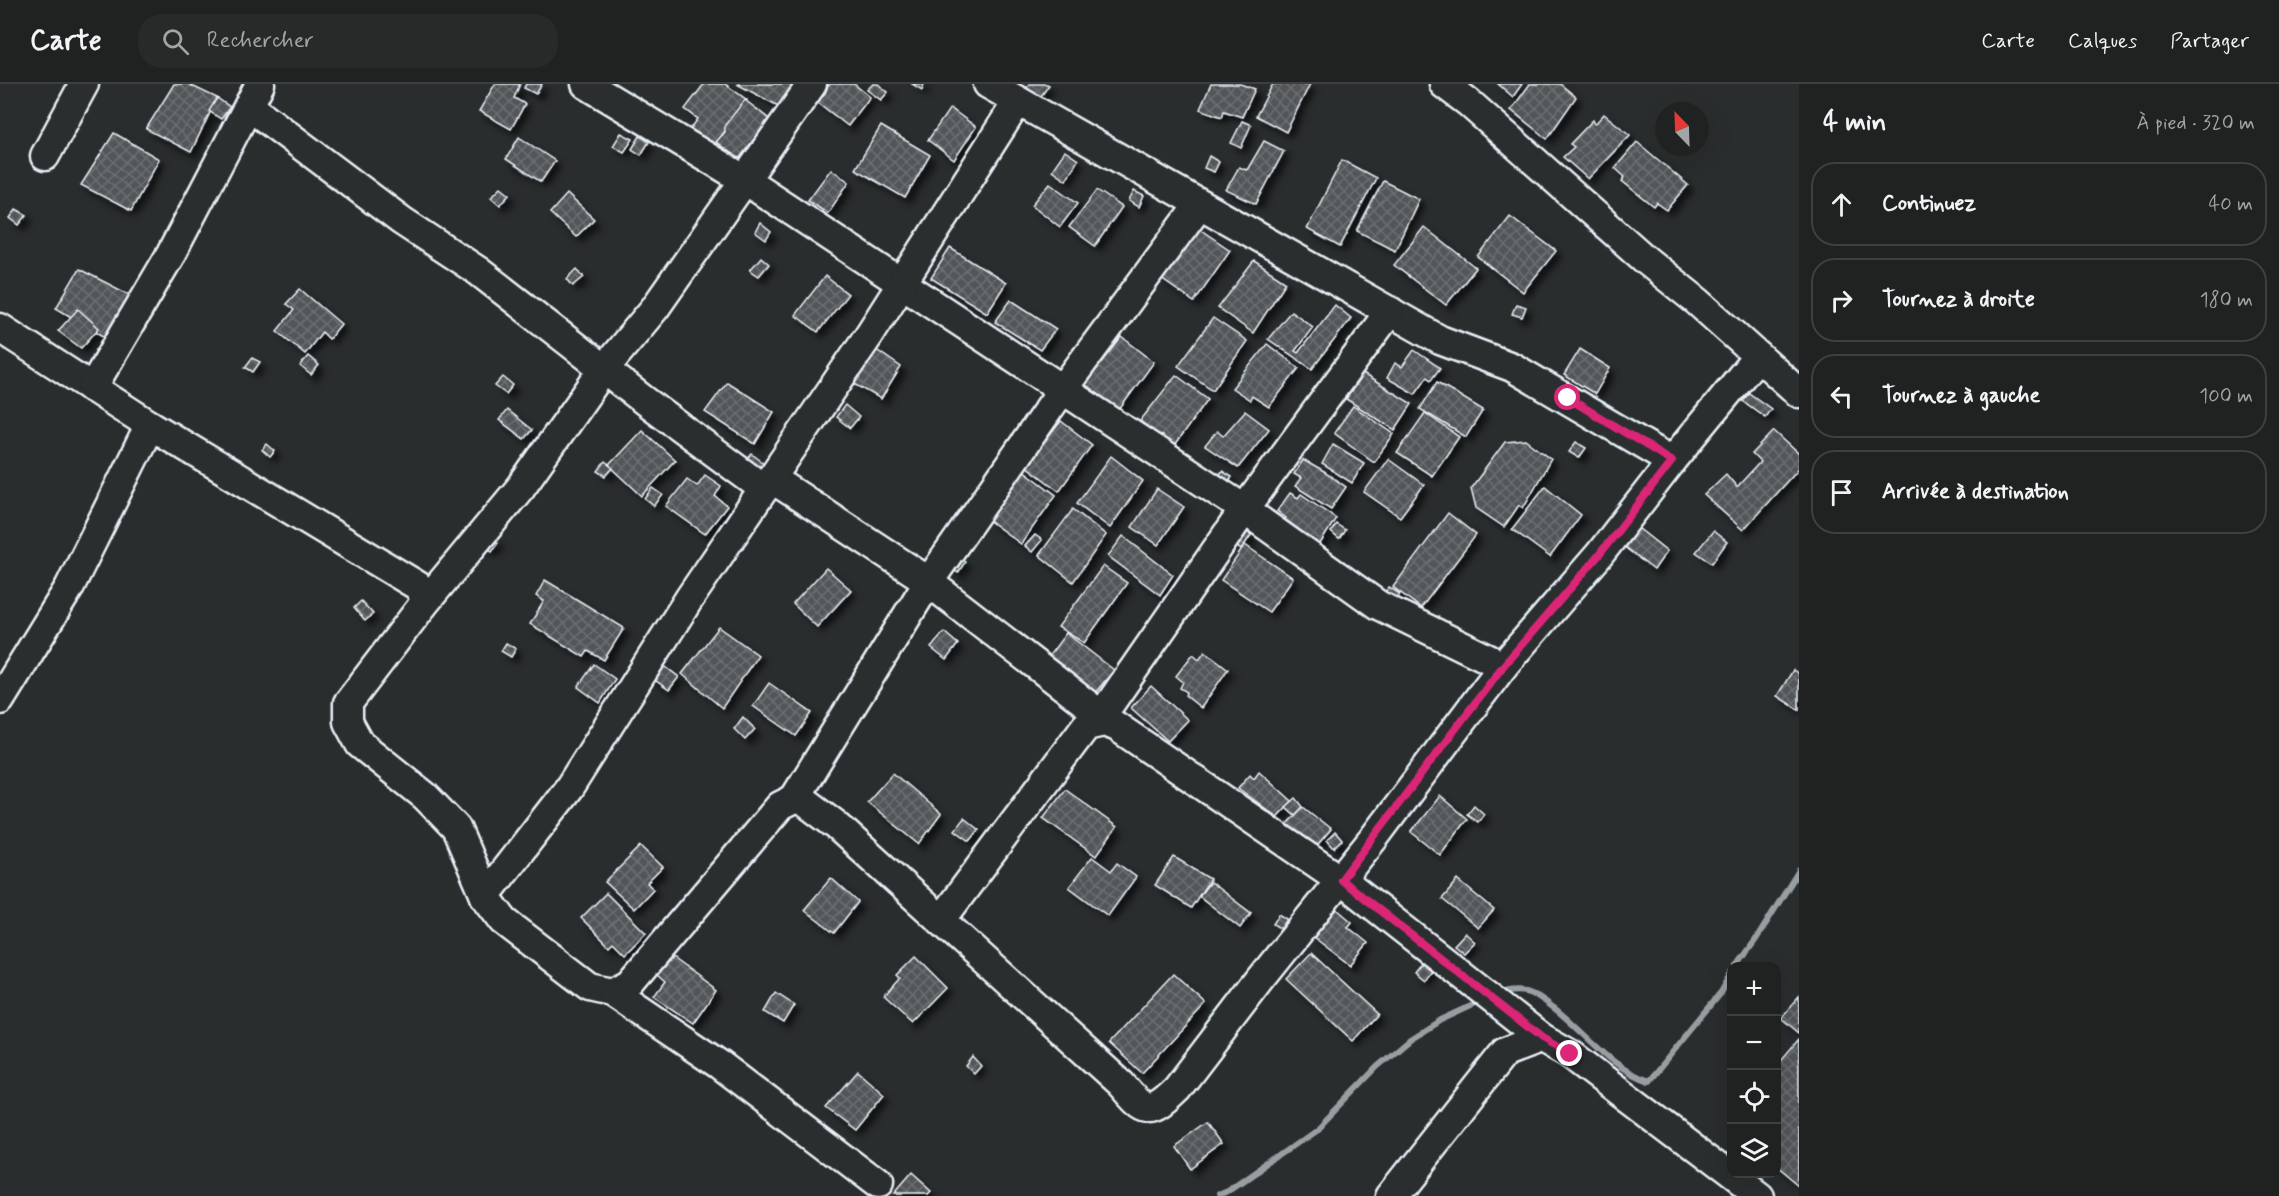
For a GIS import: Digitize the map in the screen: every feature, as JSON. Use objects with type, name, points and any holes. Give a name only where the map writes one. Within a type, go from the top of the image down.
[{"type":"street","points":[[45,156],[84,84]]},
{"type":"street","points":[[586,84],[617,92],[745,180],[1244,510],[1377,604],[1503,666]]},
{"type":"street","points":[[813,84],[655,308],[604,369],[521,487],[423,605],[348,703],[348,722],[360,744],[425,796],[456,828],[485,896],[504,921],[590,987],[612,992],[720,1065],[878,1185]]},
{"type":"street","points":[[988,84],[1440,340],[1512,367],[1672,461]]},
{"type":"street","points":[[1444,84],[1468,102],[1647,261],[1698,302],[1799,393]]},
{"type":"street","points":[[92,388],[171,254],[255,95],[402,220],[478,271],[604,369],[768,484],[929,582],[1109,721],[1341,880],[1542,1038],[1570,1054],[1757,1196]]},
{"type":"street","points":[[485,896],[569,788],[689,599],[870,334],[1018,101]]},
{"type":"street","points":[[612,992],[630,983],[780,806],[794,799],[929,582],[1062,390],[1199,205]]},
{"type":"street","points":[[941,920],[1086,726],[1109,721],[1244,510],[1390,311]]},
{"type":"street","points":[[0,328],[150,425],[418,586],[424,596],[423,605]]},
{"type":"street","points":[[794,799],[804,801],[836,825],[1121,1084],[1140,1106],[1153,1109],[1161,1105],[1177,1089],[1261,979],[1341,880],[1503,666],[1599,555],[1758,356]]},
{"type":"street","points":[[0,700],[69,588],[150,425]]},
{"type":"street","points":[[1391,1196],[1505,1052],[1542,1038]]},
{"type":"building","points":[[174,84],[188,84],[217,98],[191,152],[146,129]]},
{"type":"building","points":[[495,84],[520,84],[514,98],[525,104],[511,129],[479,111]]},
{"type":"building","points":[[526,84],[542,84],[536,94],[524,88]]},
{"type":"building","points":[[704,84],[725,84],[747,100],[712,149],[688,132],[698,119],[685,109]]},
{"type":"building","points":[[737,84],[793,84],[794,85],[782,108]]},
{"type":"building","points":[[830,84],[854,84],[870,97],[848,126],[812,98],[821,86],[826,89]]},
{"type":"building","points":[[873,84],[878,84],[888,92],[881,100],[867,90]]},
{"type":"building","points":[[912,84],[924,84],[922,90]]},
{"type":"building","points":[[1029,84],[1049,85],[1039,99],[1026,89]]},
{"type":"building","points":[[1211,84],[1240,84],[1255,89],[1242,117],[1224,111],[1222,117],[1200,109]]},
{"type":"building","points":[[1273,84],[1310,84],[1286,132],[1256,116]]},
{"type":"building","points":[[1498,84],[1522,84],[1513,97]]},
{"type":"building","points":[[1530,84],[1560,84],[1576,97],[1547,139],[1511,110]]},
{"type":"building","points":[[217,98],[230,107],[221,119],[209,111]]},
{"type":"building","points":[[745,100],[769,119],[739,159],[716,142],[725,132],[725,125]]},
{"type":"building","points":[[950,108],[976,127],[954,160],[928,140]]},
{"type":"building","points":[[1604,114],[1630,135],[1588,179],[1563,157],[1574,147],[1570,144],[1593,120],[1595,124]]},
{"type":"building","points":[[1242,121],[1251,125],[1241,148],[1231,143]]},
{"type":"building","points":[[881,126],[930,155],[905,198],[855,169]]},
{"type":"building","points":[[114,133],[159,159],[131,211],[81,185]]},
{"type":"building","points":[[621,133],[633,139],[624,152],[613,146]]},
{"type":"building","points":[[640,136],[649,142],[641,155],[632,149]]},
{"type":"building","points":[[519,137],[555,161],[541,182],[506,159]]},
{"type":"building","points":[[1264,141],[1284,151],[1256,204],[1226,190],[1239,167],[1247,170]]},
{"type":"building","points":[[1637,142],[1688,185],[1667,210],[1657,203],[1654,207],[1622,181],[1625,177],[1615,168]]},
{"type":"building","points":[[1065,151],[1078,160],[1066,180],[1052,170]]},
{"type":"building","points":[[1209,156],[1219,162],[1214,172],[1204,168]]},
{"type":"building","points":[[1342,160],[1376,178],[1340,247],[1307,229]]},
{"type":"building","points":[[831,169],[849,182],[828,213],[808,200]]},
{"type":"building","points":[[1383,181],[1419,199],[1395,250],[1357,231]]},
{"type":"building","points":[[1050,183],[1078,203],[1060,227],[1032,205]]},
{"type":"building","points":[[501,187],[510,194],[500,205],[491,197]]},
{"type":"building","points":[[1097,190],[1122,207],[1095,246],[1069,227]]},
{"type":"building","points":[[1134,191],[1144,196],[1139,207],[1129,201]]},
{"type":"building","points":[[567,194],[594,219],[576,237],[550,213]]},
{"type":"building","points":[[16,209],[27,215],[19,225],[10,218]]},
{"type":"building","points":[[1510,216],[1556,251],[1523,292],[1478,257]]},
{"type":"building","points":[[760,223],[771,232],[766,240],[755,232]]},
{"type":"building","points":[[1424,227],[1476,268],[1446,305],[1394,265]]},
{"type":"building","points":[[1198,228],[1230,250],[1194,302],[1160,278]]},
{"type":"building","points":[[950,248],[1006,283],[987,313],[931,278]]},
{"type":"building","points":[[761,257],[769,264],[759,276],[750,270]]},
{"type":"building","points":[[1254,261],[1286,282],[1253,333],[1218,308]]},
{"type":"building","points":[[79,269],[136,298],[107,338],[56,308]]},
{"type":"building","points":[[577,269],[584,277],[573,286],[567,279]]},
{"type":"building","points":[[825,276],[848,294],[818,332],[795,315]]},
{"type":"building","points":[[300,289],[341,324],[329,339],[322,332],[305,354],[277,331],[294,310],[286,304]]},
{"type":"building","points":[[1011,300],[1056,329],[1040,350],[995,322]]},
{"type":"building","points":[[1516,304],[1526,307],[1522,317],[1512,314]]},
{"type":"building","points":[[1335,305],[1351,318],[1312,369],[1268,339],[1291,311],[1313,327],[1295,351],[1298,353]]},
{"type":"building","points":[[78,309],[99,328],[81,348],[58,331]]},
{"type":"building","points":[[1213,318],[1247,341],[1213,390],[1178,366]]},
{"type":"building","points":[[1122,337],[1154,362],[1119,410],[1085,384]]},
{"type":"building","points":[[1267,344],[1299,368],[1269,407],[1252,396],[1250,400],[1232,388]]},
{"type":"building","points":[[875,349],[901,367],[881,399],[853,383]]},
{"type":"building","points":[[1580,349],[1610,368],[1595,394],[1564,375]]},
{"type":"building","points":[[1414,350],[1440,368],[1431,380],[1427,377],[1415,394],[1387,378],[1395,363],[1402,367]]},
{"type":"building","points":[[308,356],[319,365],[311,375],[300,366]]},
{"type":"building","points":[[252,358],[260,362],[253,372],[245,367]]},
{"type":"building","points":[[1363,374],[1412,404],[1395,430],[1346,399]]},
{"type":"building","points":[[1176,375],[1208,399],[1174,446],[1140,421]]},
{"type":"building","points":[[503,377],[513,385],[506,394],[495,386]]},
{"type":"building","points":[[727,382],[774,412],[755,444],[705,412]]},
{"type":"building","points":[[1437,382],[1483,410],[1466,437],[1420,409]]},
{"type":"building","points":[[1749,393],[1771,409],[1765,417],[1743,401]]},
{"type":"building","points":[[845,405],[859,417],[850,428],[836,417]]},
{"type":"building","points":[[1353,406],[1394,434],[1374,462],[1334,433]]},
{"type":"building","points":[[507,410],[532,430],[524,439],[499,420]]},
{"type":"building","points":[[1245,411],[1269,429],[1238,468],[1205,446],[1217,431],[1223,436]]},
{"type":"building","points":[[1425,413],[1459,437],[1432,476],[1397,453]]},
{"type":"building","points":[[1061,421],[1092,445],[1059,491],[1026,466]]},
{"type":"building","points":[[642,430],[675,460],[642,496],[609,465]]},
{"type":"building","points":[[1774,431],[1799,454],[1799,468],[1743,530],[1704,495],[1726,474],[1737,487],[1760,462],[1752,454]]},
{"type":"building","points":[[1526,440],[1551,459],[1523,508],[1519,505],[1504,527],[1476,508],[1471,488],[1505,442]]},
{"type":"building","points":[[1576,442],[1586,448],[1579,458],[1569,452]]},
{"type":"building","points":[[267,444],[275,451],[270,457],[262,450]]},
{"type":"building","points":[[1333,444],[1364,463],[1352,483],[1322,464]]},
{"type":"building","points":[[752,454],[765,464],[757,473],[744,463]]},
{"type":"building","points":[[1111,456],[1143,481],[1110,528],[1077,503]]},
{"type":"building","points":[[1388,459],[1424,485],[1400,517],[1364,492]]},
{"type":"building","points":[[1303,460],[1346,487],[1331,509],[1295,486],[1301,478],[1294,474]]},
{"type":"building","points":[[605,462],[613,468],[606,476],[598,471]]},
{"type":"building","points":[[1023,470],[1056,495],[1021,544],[987,519]]},
{"type":"building","points":[[1222,471],[1232,477],[1226,487],[1216,480]]},
{"type":"building","points":[[705,475],[721,486],[715,496],[727,506],[705,534],[666,506],[687,479],[697,486]]},
{"type":"building","points":[[1545,486],[1581,515],[1550,557],[1512,529]]},
{"type":"building","points":[[653,488],[663,495],[654,506],[645,499]]},
{"type":"building","points":[[1157,489],[1184,507],[1158,545],[1132,527]]},
{"type":"building","points":[[1290,493],[1298,498],[1301,494],[1336,518],[1320,544],[1283,521],[1286,518],[1277,511]]},
{"type":"building","points":[[1073,509],[1106,535],[1073,582],[1039,555]]},
{"type":"building","points":[[1448,513],[1476,535],[1421,608],[1393,587]]},
{"type":"building","points":[[1336,524],[1345,530],[1339,539],[1331,532]]},
{"type":"building","points":[[1241,526],[1251,535],[1241,550],[1230,541]]},
{"type":"building","points":[[1638,528],[1667,551],[1654,570],[1623,546]]},
{"type":"building","points":[[1713,531],[1727,542],[1712,563],[1696,552]]},
{"type":"building","points":[[1035,535],[1042,540],[1032,552],[1025,546]]},
{"type":"building","points":[[1123,536],[1173,575],[1160,595],[1108,556]]},
{"type":"building","points":[[490,537],[498,543],[492,551],[483,545]]},
{"type":"building","points":[[1245,545],[1293,578],[1269,612],[1221,580]]},
{"type":"building","points":[[955,555],[965,562],[958,573],[947,565]]},
{"type":"building","points":[[1103,566],[1127,583],[1084,643],[1058,627]]},
{"type":"building","points":[[826,568],[851,590],[817,627],[793,604]]},
{"type":"building","points":[[545,580],[624,628],[604,660],[588,651],[584,657],[530,624],[544,601],[536,596]]},
{"type":"building","points":[[1389,587],[1400,594],[1394,603],[1383,596]]},
{"type":"building","points":[[361,601],[373,614],[365,621],[354,608]]},
{"type":"building","points":[[719,627],[758,655],[722,708],[682,674]]},
{"type":"building","points":[[944,632],[958,644],[946,660],[931,648]]},
{"type":"building","points":[[1066,633],[1114,670],[1095,693],[1048,657]]},
{"type":"building","points":[[506,643],[516,649],[511,657],[501,651]]},
{"type":"building","points":[[1205,651],[1228,669],[1201,708],[1186,696],[1187,692],[1180,688],[1183,682],[1176,676],[1193,654],[1199,659]]},
{"type":"building","points":[[655,659],[679,677],[669,690],[645,673]]},
{"type":"building","points":[[594,664],[615,679],[600,703],[578,687]]},
{"type":"building","points":[[1793,670],[1799,674],[1799,710],[1777,696]]},
{"type":"building","points":[[769,683],[812,713],[796,736],[753,706]]},
{"type":"building","points":[[1151,686],[1188,720],[1168,741],[1131,708]]},
{"type":"building","points":[[743,717],[755,729],[745,740],[734,729]]},
{"type":"building","points":[[1259,771],[1292,801],[1277,817],[1238,788],[1250,774],[1254,778]]},
{"type":"building","points":[[893,773],[941,814],[919,844],[867,802]]},
{"type":"building","points":[[1065,789],[1117,827],[1096,856],[1043,818]]},
{"type":"building","points":[[1440,796],[1467,819],[1440,855],[1411,832]]},
{"type":"building","points":[[1296,798],[1303,807],[1295,815],[1286,807]]},
{"type":"building","points":[[1474,805],[1484,814],[1478,822],[1467,814]]},
{"type":"building","points":[[1303,807],[1331,829],[1314,849],[1285,826]]},
{"type":"building","points":[[964,818],[979,830],[970,841],[955,830]]},
{"type":"building","points":[[1335,832],[1342,840],[1334,848],[1327,840]]},
{"type":"building","points":[[641,846],[663,867],[647,883],[653,889],[634,909],[605,882]]},
{"type":"building","points":[[1092,857],[1111,871],[1117,863],[1136,877],[1108,916],[1069,887]]},
{"type":"building","points":[[1174,857],[1210,879],[1191,908],[1155,885]]},
{"type":"building","points":[[831,878],[858,902],[834,933],[804,910]]},
{"type":"building","points":[[1458,880],[1494,910],[1478,928],[1442,899]]},
{"type":"building","points":[[1210,882],[1251,913],[1240,928],[1199,896]]},
{"type":"building","points":[[606,893],[646,933],[625,954],[613,942],[609,946],[581,918]]},
{"type":"building","points":[[1337,909],[1352,922],[1348,927],[1368,943],[1350,965],[1312,936]]},
{"type":"building","points":[[1279,914],[1287,919],[1281,929],[1273,924]]},
{"type":"building","points":[[1465,933],[1475,942],[1464,953],[1454,945]]},
{"type":"building","points":[[1311,953],[1377,1014],[1353,1041],[1286,979]]},
{"type":"building","points":[[916,956],[948,988],[913,1024],[883,997],[900,978],[897,975]]},
{"type":"building","points":[[671,957],[716,990],[693,1023],[654,997],[665,982],[657,975]]},
{"type":"building","points":[[1422,962],[1432,969],[1424,980],[1414,972]]},
{"type":"building","points":[[1173,974],[1206,1004],[1142,1073],[1109,1043]]},
{"type":"building","points":[[776,993],[794,1005],[783,1023],[765,1012]]},
{"type":"building","points":[[1799,997],[1799,1033],[1781,1018]]},
{"type":"building","points":[[1799,1039],[1799,1186],[1781,1171],[1781,1060]]},
{"type":"building","points":[[973,1057],[981,1066],[974,1074],[966,1066]]},
{"type":"building","points":[[858,1071],[884,1094],[855,1130],[826,1108]]},
{"type":"building","points":[[1208,1122],[1224,1144],[1190,1169],[1174,1146]]},
{"type":"building","points":[[911,1175],[931,1193],[928,1196],[893,1196]]},
{"type":"waterway","points":[[1740,962],[1799,870]]},
{"type":"waterway","points":[[1498,994],[1519,990],[1537,996],[1565,1017],[1611,1059],[1636,1076],[1649,1081],[1727,983]]},
{"type":"waterway","points":[[1217,1196],[1227,1192],[1317,1129],[1377,1067],[1410,1039],[1440,1020],[1481,1001]]},
{"type":"route","points":[[1568,398],[1672,461],[1599,555],[1503,666],[1341,880],[1542,1038],[1570,1054]]}]
